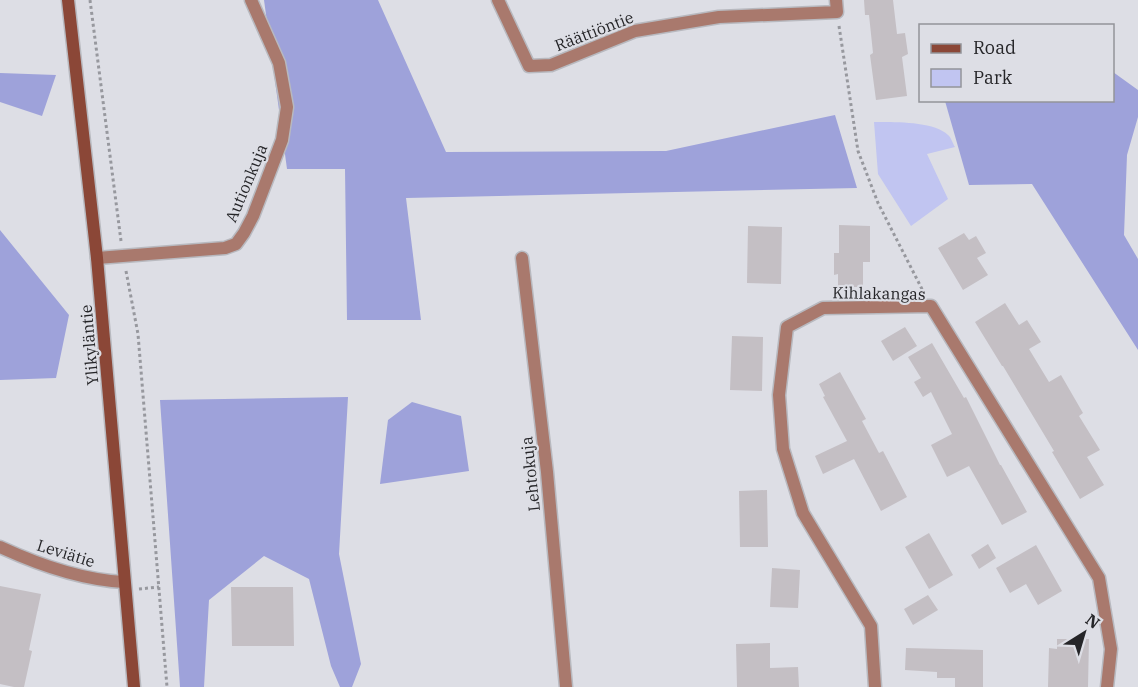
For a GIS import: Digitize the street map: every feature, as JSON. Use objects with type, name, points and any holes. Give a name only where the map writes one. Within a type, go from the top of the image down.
[{"type":"main road","name":"Ylikyläntie","points":[[68,0],[97,258],[134,687]]},
{"type":"street","name":"Autionkuja","points":[[97,258],[225,248],[236,244],[244,233],[282,140],[287,107],[279,63],[251,0]]},
{"type":"street","name":"Räättiöntie","points":[[498,0],[529,66],[551,65],[635,31],[719,17],[837,6]]},
{"type":"street","name":"Lehtokuja","points":[[522,258],[547,472],[567,687]]},
{"type":"street","name":"Kihlakangas","points":[[875,687],[871,626],[803,513],[783,449],[779,395],[787,327],[823,308],[931,306],[1098,578],[1111,649],[1107,687]]},
{"type":"street","name":"Leviätie","points":[[0,547],[86,578],[124,582]]},
{"type":"path","points":[[90,0],[122,256],[138,334],[167,687]]},
{"type":"path","points":[[837,6],[858,151],[878,203],[931,306]]},
{"type":"green space","points":[[874,122],[913,123],[933,127],[949,136],[955,147],[927,154],[948,199],[911,226],[878,174]]},
{"type":"shaded area","points":[[264,0],[378,0],[446,152],[666,151],[835,115],[857,188],[406,198],[421,320],[347,320],[345,169],[287,169]]},
{"type":"shaded area","points":[[0,73],[56,75],[42,116],[0,102]]},
{"type":"shaded area","points":[[1114,73],[1138,90],[1138,117],[1127,155],[1124,235],[1138,259],[1138,350],[1032,184],[969,185],[945,102],[1114,102]]},
{"type":"shaded area","points":[[0,230],[69,315],[56,378],[0,380]]},
{"type":"shaded area","points":[[348,397],[339,554],[361,664],[352,687],[340,687],[331,666],[309,579],[264,556],[209,600],[204,687],[180,687],[160,400]]},
{"type":"shaded area","points":[[412,402],[461,416],[469,471],[380,484],[388,420]]},
{"type":"building","points":[[864,0],[893,0],[897,34],[905,33],[908,54],[902,57],[907,96],[876,100],[870,55],[873,53],[869,15],[865,15]]},
{"type":"building","points":[[839,225],[870,226],[870,262],[863,262],[863,287],[838,287],[838,274],[834,275],[834,253],[839,253]]},
{"type":"building","points":[[748,226],[782,227],[781,284],[747,283]]},
{"type":"building","points":[[964,233],[969,240],[976,236],[986,253],[977,258],[988,275],[963,290],[938,248]]},
{"type":"building","points":[[1005,303],[1019,325],[1027,320],[1041,342],[1029,349],[1049,382],[1061,375],[1083,413],[1079,416],[1100,450],[1087,457],[1104,485],[1080,499],[1052,452],[1054,451],[975,322]]},
{"type":"building","points":[[905,327],[917,346],[893,361],[881,341]]},
{"type":"building","points":[[732,336],[763,337],[762,391],[730,390]]},
{"type":"building","points":[[932,343],[964,398],[966,397],[1000,465],[1027,512],[1002,525],[969,466],[947,477],[931,445],[952,434],[931,392],[923,397],[914,382],[921,378],[908,357]]},
{"type":"building","points":[[840,372],[866,419],[862,421],[879,453],[883,451],[907,497],[881,511],[854,459],[823,474],[815,456],[847,441],[823,397],[825,396],[819,384]]},
{"type":"building","points":[[767,490],[768,547],[740,547],[739,491]]},
{"type":"building","points":[[929,533],[953,575],[929,589],[905,547]]},
{"type":"building","points":[[988,544],[996,558],[979,569],[971,555]]},
{"type":"building","points":[[1036,545],[1062,591],[1038,605],[1026,584],[1010,593],[996,568]]},
{"type":"building","points":[[772,568],[800,570],[798,608],[770,607]]},
{"type":"building","points":[[0,586],[41,594],[24,687],[0,684]]},
{"type":"building","points":[[231,587],[293,587],[294,646],[232,646]]},
{"type":"building","points":[[928,595],[938,610],[913,625],[904,609]]},
{"type":"building","points":[[1057,639],[1089,639],[1088,687],[1048,687],[1049,648],[1057,649]]},
{"type":"building","points":[[770,643],[770,668],[798,667],[799,687],[737,687],[736,644]]},
{"type":"building","points":[[906,648],[983,650],[983,687],[955,687],[955,678],[937,678],[937,672],[905,670]]}]
